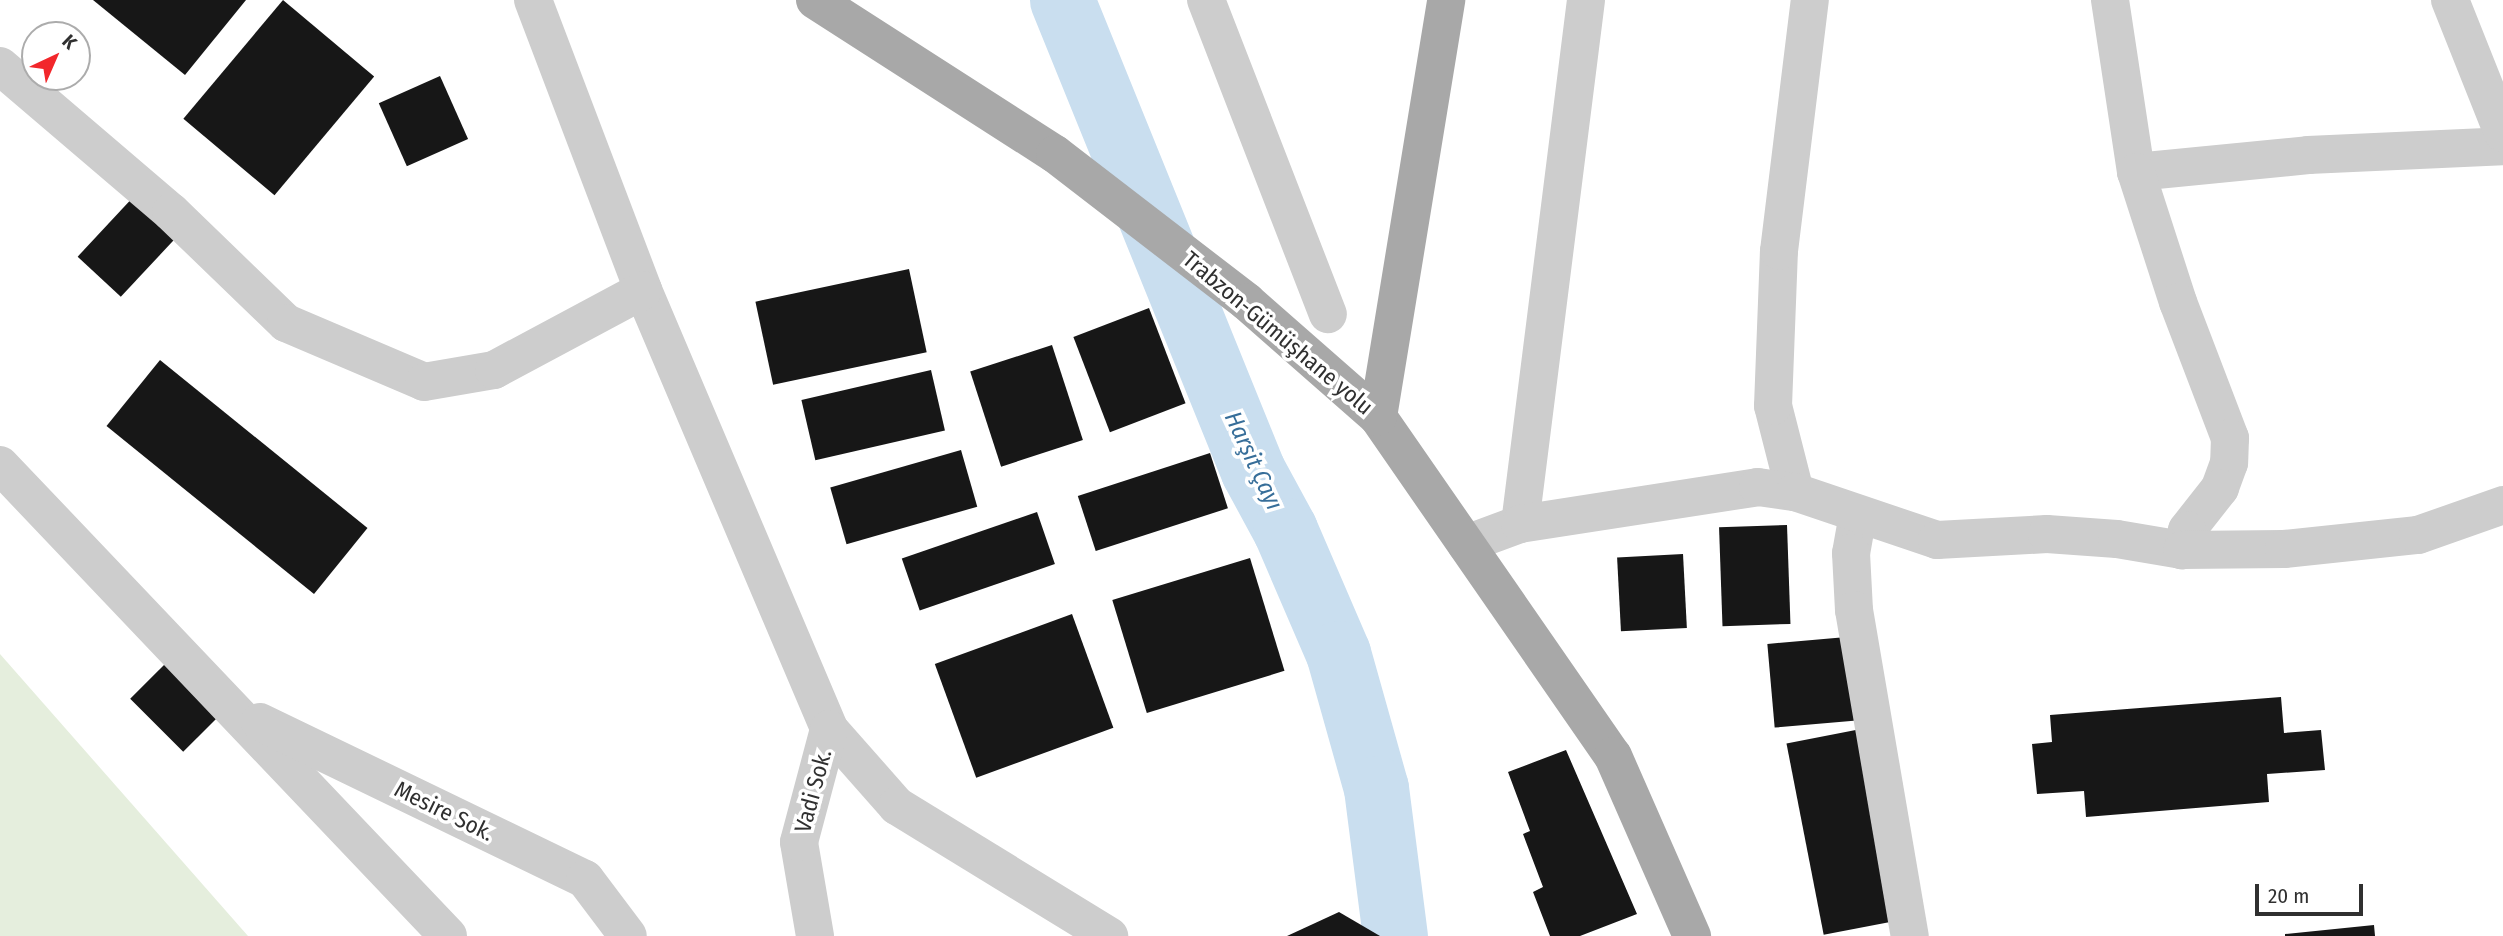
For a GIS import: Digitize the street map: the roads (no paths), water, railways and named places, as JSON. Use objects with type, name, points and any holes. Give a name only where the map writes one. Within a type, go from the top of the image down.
[{"type":"main road","name":"Trabzon-Gümüşhane yolu","points":[[816,0],[1055,154],[1247,302],[1378,417],[1613,756],[1692,936]]},
{"type":"main road","points":[[1378,417],[1446,0]]},
{"type":"street","points":[[533,0],[643,290],[829,729],[897,806],[1109,936]]},
{"type":"street","points":[[1206,0],[1328,314]]},
{"type":"street","points":[[1520,524],[1586,0]]},
{"type":"street","points":[[2110,0],[2136,172],[2178,303],[2230,438],[2229,463],[2220,488],[2187,530],[2182,550]]},
{"type":"street","points":[[2450,0],[2503,133]]},
{"type":"street","points":[[1795,492],[1773,406],[1779,251],[1808,3]]},
{"type":"street","points":[[0,66],[171,212],[286,323],[424,382],[494,370],[643,290]]},
{"type":"street","points":[[2136,172],[2308,155],[2503,146]]},
{"type":"street","points":[[0,465],[96,569],[239,712],[448,936]]},
{"type":"street","points":[[1466,544],[1520,524],[1733,488],[1795,492],[1937,540],[2047,534],[2117,538],[2182,550],[2284,549],[2418,535],[2503,505]]},
{"type":"street","points":[[1858,514],[1852,553],[1854,611],[1910,936]]},
{"type":"street","name":"Mesire Sok.","points":[[239,712],[584,879],[628,936]]},
{"type":"street","name":"Vadi Sok.","points":[[816,936],[799,842],[829,729]]},
{"type":"waterway","name":"Harşit Çayı","points":[[1062,0],[1253,471],[1285,530],[1338,653],[1376,788],[1395,936]]}]
